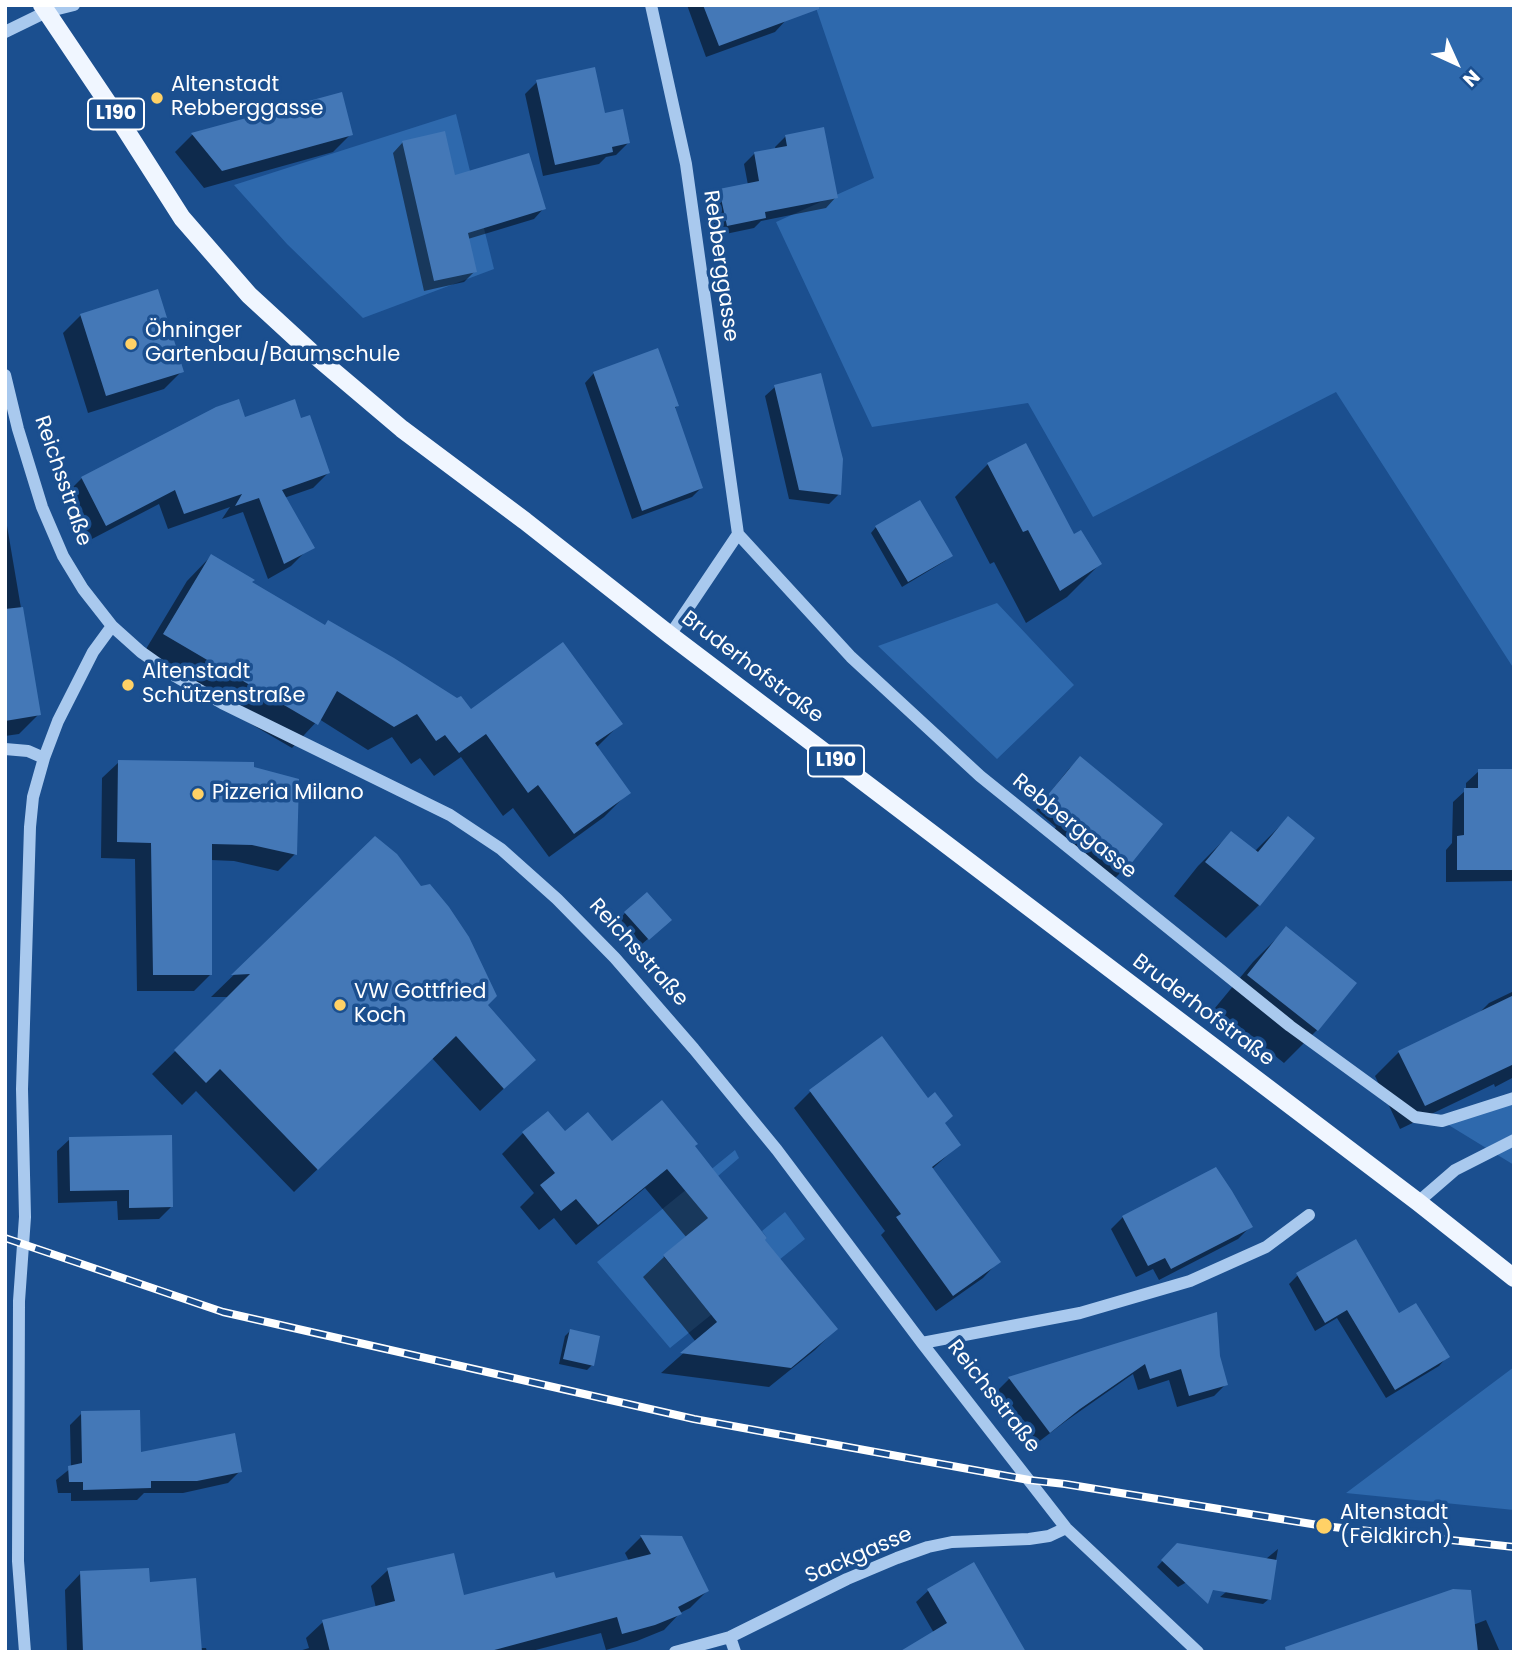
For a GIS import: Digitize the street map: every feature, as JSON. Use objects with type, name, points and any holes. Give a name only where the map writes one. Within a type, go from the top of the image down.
[{"type":"main road","name":"Bruderhofstraße","points":[[44,9],[183,218],[249,295],[311,352],[402,429],[1418,1202],[1514,1278]]},
{"type":"street","points":[[5,32],[44,9],[74,5]]},
{"type":"street","name":"Rebberggasse","points":[[651,5],[686,164],[738,534],[850,657],[980,776],[1290,1026],[1415,1117],[1442,1121],[1514,1098]]},
{"type":"street","name":"Reichsstraße","points":[[5,375],[42,507],[62,556],[112,626],[168,672],[222,704],[450,816],[501,849],[557,899],[615,958],[777,1150],[1066,1528],[1198,1652]]},
{"type":"street","points":[[670,635],[738,534]]},
{"type":"street","points":[[25,1652],[18,1561],[12,1300],[25,1217],[23,1075],[30,827],[33,797],[58,722],[93,652],[112,626]]},
{"type":"street","points":[[5,749],[28,751],[44,758]]},
{"type":"street","points":[[1418,1202],[1455,1170],[1514,1140]]},
{"type":"street","points":[[922,1343],[1080,1314],[1190,1282],[1266,1247],[1309,1215]]},
{"type":"street","name":"Sackgasse","points":[[675,1652],[730,1637],[847,1579],[918,1551],[952,1542],[1049,1536],[1066,1528]]},
{"type":"street","points":[[730,1637],[735,1652]]},
{"type":"shaded area","points":[[815,5],[1514,5],[1514,669],[1336,392],[1093,517],[1028,403],[872,427],[776,222],[874,178]]},
{"type":"shaded area","points":[[456,114],[494,269],[363,318],[287,244],[234,185]]},
{"type":"shaded area","points":[[997,603],[1074,685],[997,759],[878,646]]},
{"type":"shaded area","points":[[1514,1098],[1514,1165],[1442,1121]]},
{"type":"shaded area","points":[[735,1150],[739,1158],[718,1176],[708,1218],[663,1256],[696,1295],[767,1238],[762,1231],[785,1212],[805,1239],[670,1348],[597,1262]]},
{"type":"shaded area","points":[[1514,1367],[1514,1510],[1346,1493]]},
{"type":"building","points":[[703,5],[819,5],[819,9],[719,46]]},
{"type":"building","points":[[595,67],[605,113],[623,109],[630,143],[612,147],[613,152],[555,165],[536,80]]},
{"type":"building","points":[[342,92],[353,135],[222,171],[191,133]]},
{"type":"building","points":[[824,127],[838,198],[765,212],[766,218],[727,226],[719,189],[759,181],[754,152],[787,146],[785,135]]},
{"type":"building","points":[[445,131],[455,175],[529,153],[546,209],[468,233],[477,272],[434,281],[402,141]]},
{"type":"building","points":[[158,289],[184,372],[106,396],[80,314]]},
{"type":"building","points":[[658,348],[679,406],[675,407],[703,488],[642,511],[593,372]]},
{"type":"building","points":[[821,373],[843,459],[841,495],[799,490],[774,385]]},
{"type":"building","points":[[239,399],[245,417],[295,399],[301,418],[310,415],[330,473],[282,490],[315,548],[284,564],[259,498],[235,506],[242,494],[184,514],[175,490],[106,526],[81,477],[216,407]]},
{"type":"building","points":[[1026,443],[1074,534],[1081,530],[1102,564],[1060,591],[1028,530],[1023,532],[987,463]]},
{"type":"building","points":[[920,500],[953,556],[908,582],[875,526]]},
{"type":"building","points":[[211,554],[325,625],[328,620],[457,698],[461,696],[471,709],[563,642],[623,724],[595,743],[631,793],[574,834],[538,785],[528,793],[486,734],[459,753],[445,735],[436,741],[417,714],[394,727],[337,691],[318,725],[163,634]]},
{"type":"building","points":[[23,607],[41,715],[5,721],[5,609]]},
{"type":"building","points":[[1080,756],[1163,824],[1126,870],[1063,819],[1067,814],[1046,797]]},
{"type":"building","points":[[118,760],[254,762],[254,767],[299,779],[297,855],[252,845],[212,844],[212,975],[153,975],[151,843],[117,842]]},
{"type":"building","points":[[1478,769],[1514,769],[1514,870],[1457,870],[1457,836],[1464,835],[1464,788],[1478,788]]},
{"type":"building","points":[[1288,816],[1315,838],[1260,906],[1205,862],[1231,831],[1258,852]]},
{"type":"building","points":[[375,836],[397,854],[421,886],[430,884],[449,907],[469,937],[497,996],[488,1005],[536,1060],[504,1089],[456,1036],[318,1170],[220,1069],[206,1083],[174,1050],[250,974],[231,975]]},
{"type":"building","points":[[647,892],[672,920],[649,940],[624,912]]},
{"type":"building","points":[[1286,926],[1357,983],[1318,1031],[1247,975]]},
{"type":"building","points":[[1514,995],[1514,1064],[1425,1106],[1398,1051]]},
{"type":"building","points":[[882,1036],[928,1098],[935,1092],[953,1116],[945,1123],[961,1145],[932,1167],[1001,1262],[953,1296],[896,1217],[901,1214],[809,1090]]},
{"type":"building","points":[[662,1100],[698,1144],[695,1146],[767,1238],[765,1240],[838,1329],[791,1368],[680,1353],[717,1322],[663,1255],[708,1218],[667,1169],[598,1225],[576,1199],[561,1211],[540,1185],[555,1173],[522,1132],[548,1111],[565,1131],[588,1112],[612,1141]]},
{"type":"building","points":[[172,1135],[173,1207],[129,1208],[129,1190],[70,1191],[69,1137]]},
{"type":"building","points":[[1216,1167],[1253,1227],[1171,1269],[1165,1258],[1148,1266],[1122,1216]]},
{"type":"building","points":[[1356,1239],[1399,1313],[1416,1303],[1450,1357],[1395,1390],[1347,1310],[1325,1323],[1296,1273]]},
{"type":"building","points":[[1217,1312],[1220,1356],[1228,1385],[1189,1396],[1181,1369],[1150,1379],[1145,1364],[1050,1433],[1008,1377]]},
{"type":"building","points":[[570,1329],[600,1336],[594,1366],[563,1359]]},
{"type":"building","points":[[140,1410],[141,1452],[235,1433],[242,1472],[197,1481],[151,1481],[151,1488],[83,1490],[83,1482],[69,1482],[68,1466],[82,1463],[81,1411]]},
{"type":"building","points":[[640,1535],[682,1536],[709,1591],[678,1607],[682,1614],[655,1625],[622,1634],[617,1617],[487,1652],[330,1652],[322,1620],[395,1601],[387,1568],[454,1553],[464,1595],[554,1572],[556,1578],[651,1554]]},
{"type":"building","points":[[1177,1543],[1277,1560],[1271,1600],[1213,1590],[1208,1604],[1161,1560]]},
{"type":"building","points":[[974,1562],[1026,1652],[899,1652],[947,1623],[927,1589]]},
{"type":"building","points":[[149,1568],[150,1582],[196,1578],[202,1652],[83,1652],[80,1571]]},
{"type":"building","points":[[1453,1589],[1471,1590],[1478,1652],[1286,1652],[1285,1647]]},
{"type":"railway","points":[[5,1238],[223,1312],[694,1419],[1029,1480],[1324,1526],[1514,1547]]},
{"type":"place","name":"Altenstadt Rebberggasse","points":[[157,98]]},
{"type":"place","name":"Öhninger Gartenbau/Baumschule","points":[[131,344]]},
{"type":"place","name":"Altenstadt Schützenstraße","points":[[128,685]]},
{"type":"place","name":"Pizzeria Milano","points":[[198,794]]},
{"type":"place","name":"VW Gottfried Koch","points":[[340,1005]]},
{"type":"place","name":"Altenstadt (Feldkirch)","points":[[1324,1526]]}]
